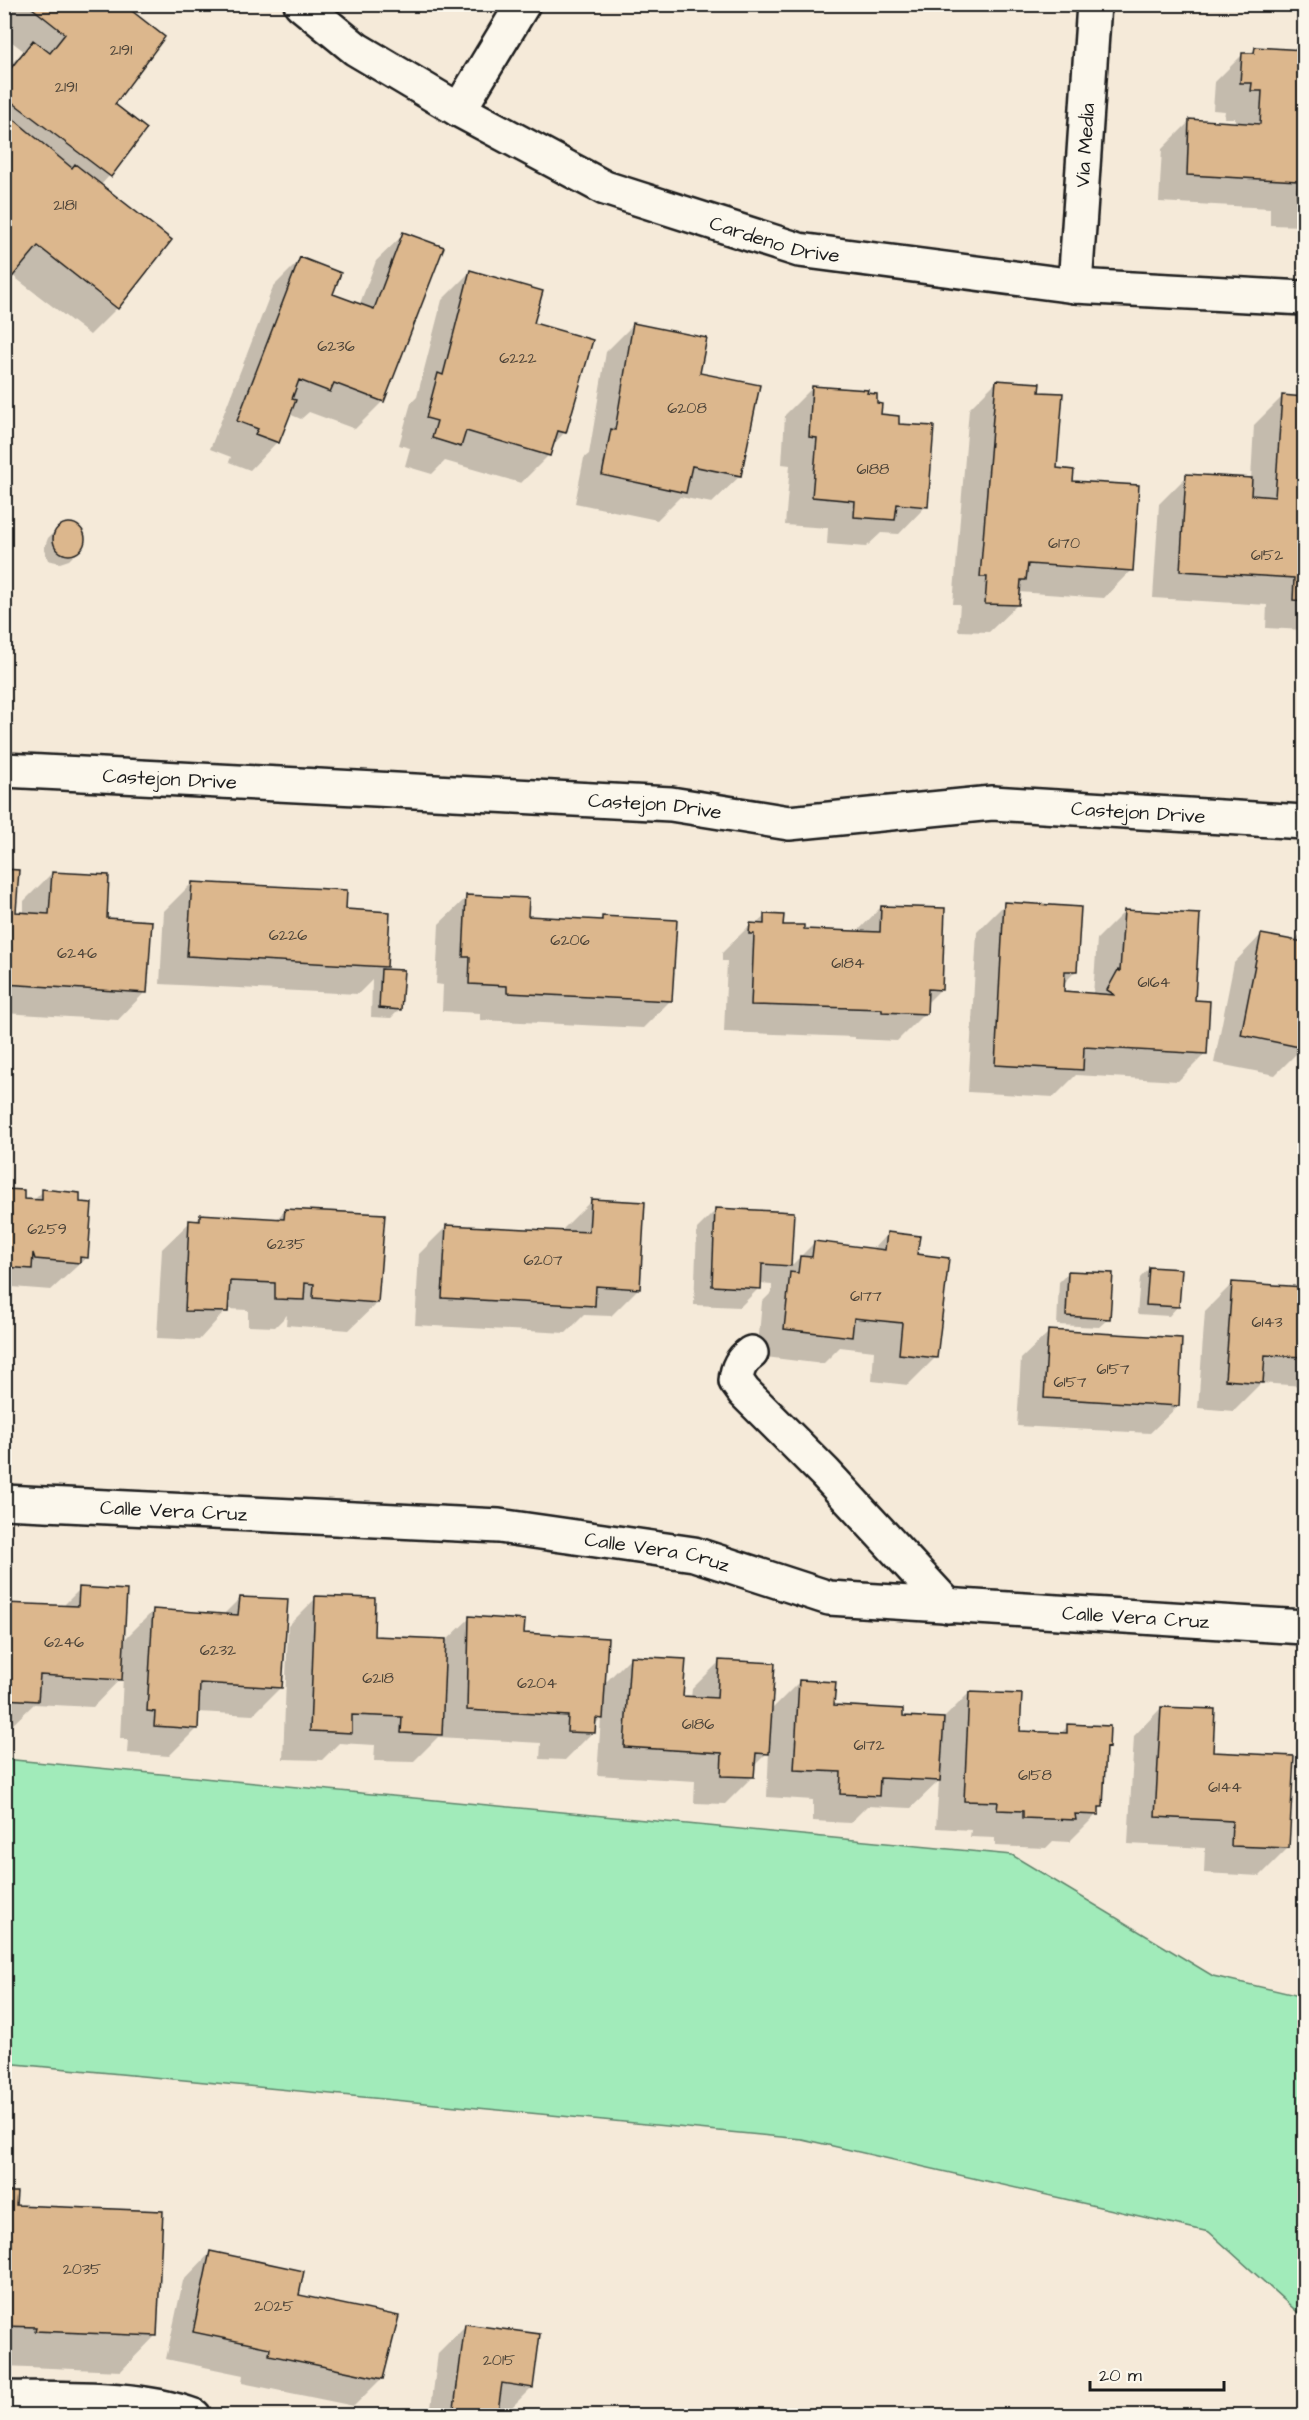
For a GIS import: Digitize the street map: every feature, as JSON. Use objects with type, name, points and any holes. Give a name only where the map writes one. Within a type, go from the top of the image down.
[{"type":"street","name":"Cardeno Drive","points":[[301,4],[356,48],[459,110],[605,188],[799,250],[1075,286],[1305,298]]},
{"type":"street","points":[[459,110],[523,4]]},
{"type":"street","name":"Via Media","points":[[1075,286],[1094,4]]},
{"type":"street","name":"Castejon Drive","points":[[4,771],[671,804],[789,823],[992,803],[1305,822]]},
{"type":"street","points":[[751,1353],[743,1359],[737,1370],[736,1381],[744,1392],[825,1473],[948,1606]]},
{"type":"street","name":"Calle Vera Cruz","points":[[4,1502],[499,1526],[694,1554],[829,1598],[1305,1627]]},
{"type":"street","points":[[4,2398],[81,2399],[173,2408],[194,2415]]},
{"type":"green space","points":[[4,1759],[1012,1855],[1213,1976],[1304,1997],[1304,2318],[1209,2232],[802,2139],[5,2063]]},
{"type":"building","points":[[27,4],[123,4],[165,37],[115,104],[147,129],[111,177],[4,96],[4,77],[33,40],[50,53],[65,34]]},
{"type":"building","points":[[1255,47],[1304,50],[1304,198],[1297,197],[1298,181],[1187,175],[1189,119],[1260,124],[1262,91],[1251,91],[1252,83],[1240,83],[1242,53],[1254,53]]},
{"type":"building","points":[[4,111],[72,168],[75,164],[172,240],[118,309],[38,246],[4,287]]},
{"type":"building","points":[[403,232],[444,247],[384,402],[334,383],[330,392],[299,380],[292,399],[296,400],[279,443],[255,434],[258,429],[237,421],[300,257],[341,273],[333,294],[374,309]]},
{"type":"building","points":[[470,270],[543,291],[534,323],[593,340],[566,433],[558,431],[550,456],[466,431],[461,447],[432,438],[437,421],[426,418],[438,373],[443,375]]},
{"type":"building","points":[[633,323],[707,338],[700,373],[760,385],[741,476],[692,466],[686,493],[602,475],[611,429],[615,430]]},
{"type":"building","points":[[996,380],[1040,383],[1039,392],[1063,393],[1057,468],[1074,470],[1073,481],[1139,485],[1133,571],[1028,564],[1026,580],[1021,580],[1019,605],[985,604],[987,577],[980,577]]},
{"type":"building","points":[[812,386],[868,390],[867,393],[877,394],[877,403],[882,404],[881,414],[899,416],[899,424],[934,426],[928,507],[897,504],[895,520],[854,517],[855,501],[812,497],[817,438],[809,437]]},
{"type":"building","points":[[1282,395],[1304,397],[1304,601],[1293,600],[1294,578],[1180,571],[1186,474],[1252,478],[1251,495],[1275,497]]},
{"type":"building","points":[[69,523],[80,528],[85,539],[80,550],[69,555],[58,550],[53,539],[58,528]]},
{"type":"building","points":[[4,869],[19,870],[16,912],[49,914],[52,872],[109,875],[107,918],[152,921],[147,993],[4,984]]},
{"type":"building","points":[[192,882],[347,890],[346,909],[390,912],[387,967],[187,956]]},
{"type":"building","points":[[466,895],[529,898],[528,916],[602,920],[602,916],[677,920],[672,1001],[507,993],[507,986],[469,984],[470,957],[463,957]]},
{"type":"building","points":[[1004,902],[1081,907],[1077,971],[1065,971],[1064,991],[1115,995],[1107,990],[1118,970],[1120,971],[1124,910],[1200,914],[1195,1000],[1210,1001],[1207,1054],[1084,1047],[1083,1070],[995,1065]]},
{"type":"building","points":[[881,906],[945,908],[942,990],[928,989],[927,1014],[882,1012],[882,1009],[751,1005],[754,934],[749,934],[750,923],[764,924],[764,914],[784,915],[783,925],[804,925],[804,929],[880,932]]},
{"type":"building","points":[[1261,934],[1304,942],[1304,1048],[1241,1035]]},
{"type":"building","points":[[381,969],[404,970],[401,1010],[379,1008]]},
{"type":"building","points":[[4,1189],[24,1190],[24,1199],[42,1200],[42,1189],[80,1193],[80,1202],[92,1203],[88,1258],[80,1257],[80,1263],[35,1259],[33,1253],[32,1269],[4,1267]]},
{"type":"building","points":[[591,1199],[645,1202],[640,1289],[596,1286],[595,1306],[442,1298],[446,1225],[589,1232]]},
{"type":"building","points":[[715,1208],[794,1212],[791,1266],[762,1264],[761,1289],[712,1286]]},
{"type":"building","points":[[285,1209],[385,1214],[378,1303],[313,1298],[314,1284],[305,1283],[304,1300],[275,1299],[275,1283],[230,1281],[228,1312],[185,1311],[189,1220],[200,1221],[200,1214],[284,1219]]},
{"type":"building","points":[[887,1232],[920,1236],[917,1254],[949,1258],[937,1358],[899,1354],[902,1323],[854,1318],[852,1337],[784,1329],[790,1272],[798,1273],[800,1256],[812,1257],[814,1241],[885,1250]]},
{"type":"building","points":[[1149,1267],[1182,1269],[1179,1307],[1146,1305]]},
{"type":"building","points":[[1068,1271],[1113,1273],[1110,1319],[1066,1316]]},
{"type":"building","points":[[1232,1282],[1304,1287],[1304,1357],[1265,1355],[1263,1383],[1225,1380]]},
{"type":"building","points":[[1048,1330],[1182,1338],[1179,1406],[1044,1398]]},
{"type":"building","points":[[79,1587],[127,1590],[122,1680],[40,1675],[38,1701],[4,1699],[4,1603],[78,1606]]},
{"type":"building","points":[[315,1596],[375,1598],[374,1636],[446,1639],[442,1735],[401,1733],[402,1717],[352,1715],[352,1733],[310,1731]]},
{"type":"building","points":[[240,1597],[288,1599],[282,1688],[200,1683],[198,1729],[154,1726],[155,1712],[147,1711],[153,1609],[238,1615]]},
{"type":"building","points":[[469,1616],[525,1620],[524,1633],[608,1638],[603,1719],[596,1718],[595,1733],[567,1732],[568,1716],[467,1710]]},
{"type":"building","points":[[630,1656],[686,1659],[683,1696],[717,1698],[719,1660],[775,1663],[769,1754],[756,1753],[754,1777],[721,1776],[722,1753],[624,1747]]},
{"type":"building","points":[[799,1680],[836,1682],[834,1705],[903,1709],[903,1716],[944,1718],[940,1781],[880,1778],[879,1796],[840,1794],[841,1772],[794,1770]]},
{"type":"building","points":[[969,1692],[1022,1694],[1020,1731],[1067,1733],[1067,1724],[1110,1726],[1109,1748],[1106,1747],[1103,1807],[1099,1807],[1099,1815],[1075,1814],[1076,1820],[1023,1818],[1023,1811],[997,1810],[998,1802],[964,1801]]},
{"type":"building","points":[[1161,1707],[1215,1709],[1213,1752],[1294,1756],[1289,1848],[1231,1846],[1232,1821],[1155,1817]]},
{"type":"building","points":[[4,2192],[17,2192],[16,2205],[163,2211],[157,2336],[35,2331],[36,2327],[4,2326]]},
{"type":"building","points":[[210,2251],[304,2271],[299,2295],[399,2316],[383,2379],[269,2355],[270,2348],[193,2332]]},
{"type":"building","points":[[465,2324],[540,2334],[533,2388],[502,2383],[498,2411],[510,2416],[453,2416]]}]
